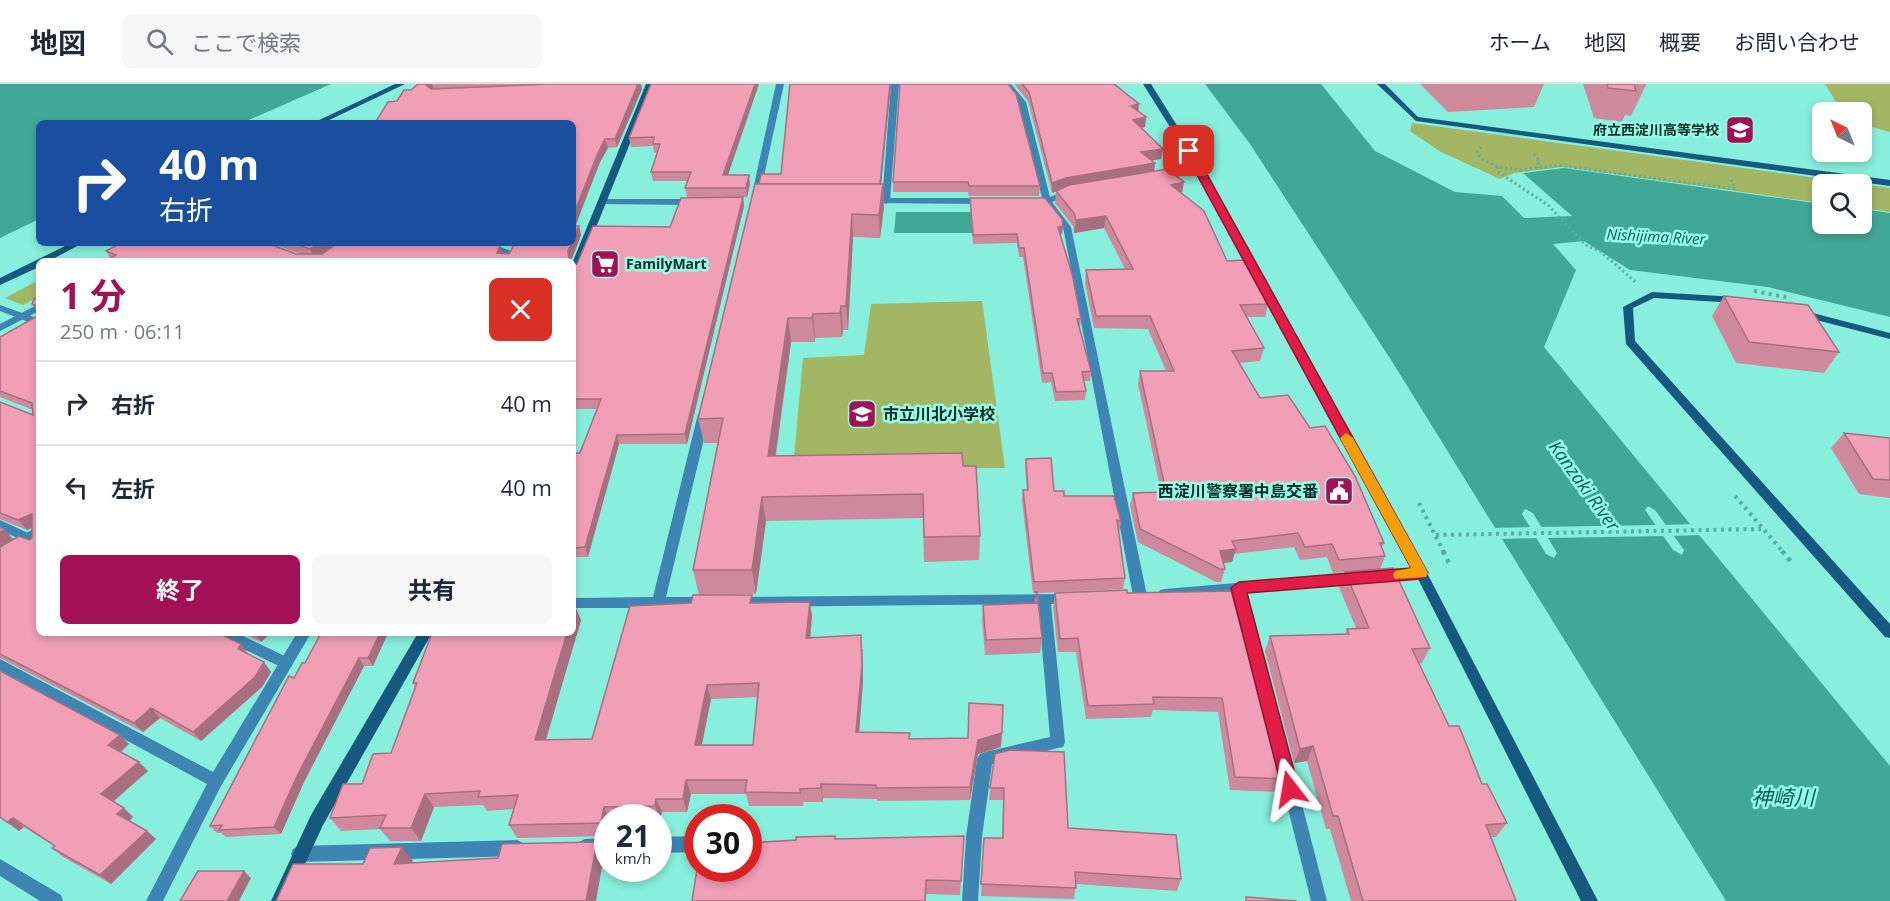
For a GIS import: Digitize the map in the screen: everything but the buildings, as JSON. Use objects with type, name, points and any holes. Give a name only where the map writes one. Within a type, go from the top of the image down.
[{"type":"street","points":[[323,120],[401,84]]},
{"type":"street","points":[[576,264],[650,84],[639,85]]},
{"type":"street","points":[[752,213],[780,84]]},
{"type":"street","points":[[886,201],[895,84]]},
{"type":"street","points":[[1007,84],[1022,102],[1047,201],[1067,226],[1135,596],[1420,573]]},
{"type":"street","points":[[1147,84],[1200,170],[1420,573],[1590,901]]},
{"type":"street","points":[[1382,84],[1416,119],[1890,183]]},
{"type":"street","points":[[1144,180],[1200,170]]},
{"type":"street","points":[[1024,201],[1047,201],[1076,191]]},
{"type":"street","points":[[862,201],[990,201]]},
{"type":"street","points":[[601,202],[707,202]]},
{"type":"street","points":[[743,202],[766,202]]},
{"type":"street","points":[[49,258],[72,246]]},
{"type":"street","points":[[485,246],[509,257]]},
{"type":"street","points":[[0,282],[36,264]]},
{"type":"street","points":[[1751,303],[1728,298],[1652,295],[1628,307],[1630,342],[1890,633]]},
{"type":"street","points":[[0,308],[36,322]]},
{"type":"street","points":[[0,328],[36,309]]},
{"type":"street","points":[[1785,310],[1890,336]]},
{"type":"street","points":[[658,603],[705,408]]},
{"type":"street","points":[[0,525],[33,540]]},
{"type":"street","points":[[0,556],[33,540]]},
{"type":"street","points":[[1239,588],[1319,901]]},
{"type":"street","points":[[576,603],[1087,598]]},
{"type":"street","points":[[970,901],[968,837],[985,759],[1058,742],[1044,600]]},
{"type":"street","points":[[230,636],[286,663]]},
{"type":"street","points":[[154,901],[216,781],[302,636]]},
{"type":"street","points":[[279,901],[299,854],[423,636]]},
{"type":"street","points":[[0,665],[216,781]]},
{"type":"street","points":[[572,847],[594,846]]},
{"type":"street","points":[[299,854],[536,848]]},
{"type":"street","points":[[0,867],[55,901]]},
{"type":"path","points":[[1481,146],[1477,152],[1482,159],[1498,167],[1521,170],[1557,165],[1735,189],[1731,179],[1722,177]]},
{"type":"path","points":[[1528,150],[1539,160],[1538,168]]},
{"type":"path","points":[[1498,167],[1498,172],[1528,189],[1586,245],[1601,252],[1652,295]]},
{"type":"path","points":[[1745,289],[1799,299]]},
{"type":"path","points":[[1735,495],[1761,529],[1793,564]]},
{"type":"path","points":[[1419,503],[1451,567]]},
{"type":"path","points":[[1436,535],[1761,529]]},
{"type":"green space","points":[[1825,84],[1890,84],[1890,132],[1872,127],[1872,102],[1836,102]]},
{"type":"green space","points":[[1412,123],[1812,177],[1812,202],[1563,167],[1514,173],[1500,179],[1439,151],[1410,131]]},
{"type":"green space","points":[[1872,185],[1890,188],[1890,212],[1872,209]]},
{"type":"green space","points":[[36,282],[36,298],[23,305],[5,298]]},
{"type":"green space","points":[[982,301],[1005,468],[793,469],[803,358],[864,355],[871,304]]},
{"type":"water","points":[[0,84],[331,84],[249,120],[36,120],[36,220],[0,238]]},
{"type":"water","name":"神崎川","points":[[1205,84],[1321,84],[1375,151],[1455,192],[1502,196],[1524,218],[1572,216],[1523,173],[1564,168],[1812,203],[1812,234],[1872,234],[1872,210],[1890,213],[1890,317],[1768,287],[1630,270],[1584,241],[1553,244],[1576,270],[1544,347],[1890,766],[1890,901],[1726,901],[1393,363],[1250,144]],"holes":[[[1648,506],[1655,510],[1684,550],[1682,555],[1673,550],[1645,510]],[[1525,509],[1533,513],[1557,553],[1554,558],[1546,554],[1522,514]]]},
{"type":"water","points":[[896,212],[984,212],[985,233],[894,233]]},
{"type":"pier","points":[[1694,524],[1703,535],[1670,536],[1662,525]]},
{"type":"pier","points":[[1658,525],[1666,536],[1544,538],[1538,527]]},
{"type":"pier","points":[[1533,527],[1540,538],[1498,539],[1491,528]]},
{"type":"slow traffic","points":[[1346,438],[1420,573],[1400,575]]},
{"type":"place","name":"府立西淀川高等学校","points":[[1740,130]]},
{"type":"place","name":"FamilyMart","points":[[605,264]]},
{"type":"place","name":"市立川北小学校","points":[[862,414]]},
{"type":"place","name":"西淀川警察署中島交番","points":[[1339,491]]},
{"type":"route","points":[[1189,151],[1420,573],[1239,588],[1290,789]]},
{"type":"water label","name":"Nishijima River","points":[[1656,237]]},
{"type":"water label","name":"Kanzaki River","points":[[1584,486]]}]
